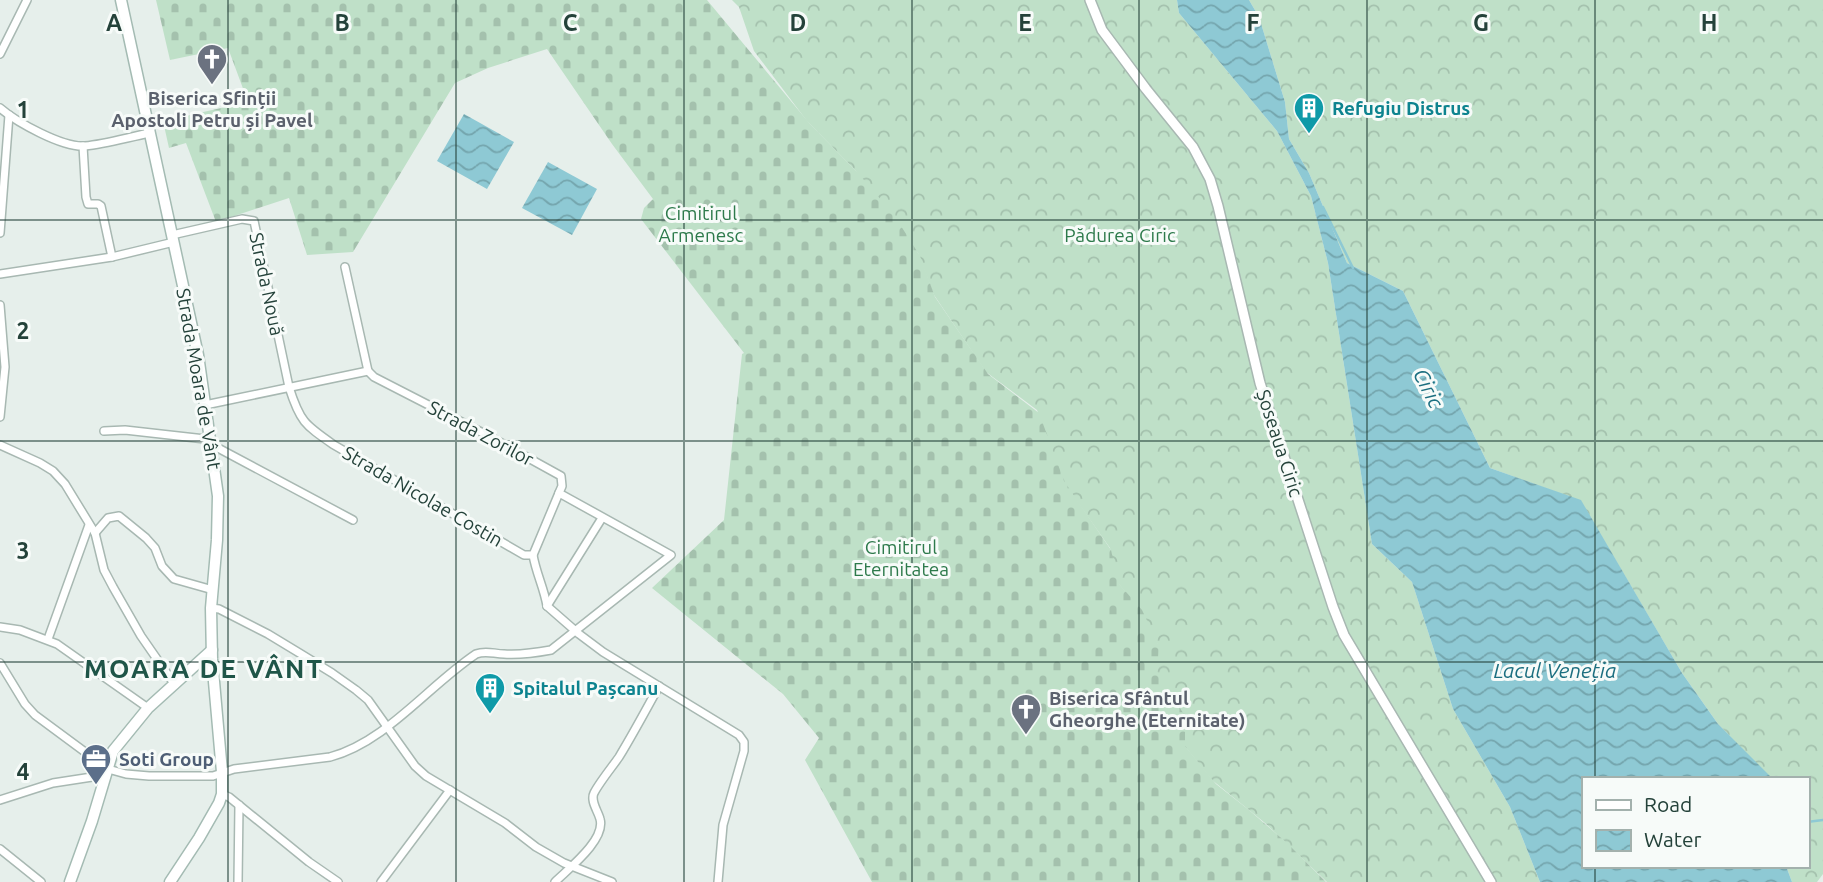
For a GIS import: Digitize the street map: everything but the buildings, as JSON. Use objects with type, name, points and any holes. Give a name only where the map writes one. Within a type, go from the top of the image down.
[{"type":"main road","name":"Strada Moara de Vânt","points":[[121,0],[198,355],[218,496],[211,608],[222,794]]},
{"type":"main road","points":[[70,882],[113,751],[148,708],[212,650]]},
{"type":"main road","points":[[170,882],[199,838],[222,794]]},
{"type":"street","points":[[0,54],[27,0]]},
{"type":"street","name":"Șoseaua Ciric","points":[[1090,0],[1102,30],[1193,147],[1210,179],[1260,383],[1344,635],[1492,882]]},
{"type":"street","points":[[0,108],[32,128],[65,142],[83,146],[150,133]]},
{"type":"street","points":[[0,233],[9,115]]},
{"type":"street","points":[[83,146],[86,197],[88,204],[101,206],[112,257]]},
{"type":"street","name":"Strada Nouă","points":[[173,238],[242,219],[254,221],[289,387]]},
{"type":"street","points":[[0,274],[112,257],[173,238]]},
{"type":"street","points":[[205,405],[368,371],[345,267]]},
{"type":"street","points":[[0,305],[5,367],[0,417]]},
{"type":"street","name":"Strada Zorilor","points":[[368,371],[374,377],[561,476],[562,486],[559,493]]},
{"type":"street","name":"Strada Nicolae Costin","points":[[289,387],[302,420],[334,445],[524,555],[533,555]]},
{"type":"street","points":[[104,431],[125,430],[205,439],[353,520]]},
{"type":"street","points":[[0,445],[40,463],[53,471],[65,484],[95,533],[104,570],[113,587],[141,636],[175,685]]},
{"type":"street","points":[[0,663],[25,704],[35,715],[108,769],[125,774],[213,776],[221,768],[337,755],[359,745],[387,726],[476,654],[483,651],[534,654],[551,650],[576,631],[671,555],[559,493],[533,555],[545,590],[547,606],[576,631],[611,657],[740,735],[744,742],[722,835],[718,882]]},
{"type":"street","points":[[95,533],[108,517],[119,516],[155,548],[166,571],[174,579],[213,590]]},
{"type":"street","points":[[547,606],[603,518]]},
{"type":"street","points":[[48,639],[89,525]]},
{"type":"street","points":[[211,608],[219,609],[268,634],[332,673],[368,700],[426,776],[505,823],[564,863],[612,882]]},
{"type":"street","points":[[0,627],[20,629],[48,639],[148,708]]},
{"type":"street","points":[[0,681],[8,677]]},
{"type":"street","points":[[555,882],[578,862],[600,831],[602,822],[593,798],[594,793],[638,727],[659,686]]},
{"type":"street","points":[[0,800],[53,783],[92,777],[108,769]]},
{"type":"street","points":[[381,882],[450,790]]},
{"type":"street","points":[[222,794],[338,882]]},
{"type":"street","points":[[238,882],[239,805]]},
{"type":"street","points":[[0,849],[41,882]]},
{"type":"green space","name":"Cimitirul Eternitatea","points":[[156,0],[707,0],[810,124],[894,215],[920,256],[935,297],[988,374],[1039,413],[1064,481],[1111,550],[1119,584],[1142,610],[1159,646],[1157,672],[1185,716],[1185,746],[1216,784],[1287,843],[1326,882],[872,882],[805,760],[819,738],[783,694],[652,588],[724,520],[744,353],[641,219],[644,208],[653,199],[547,49],[488,68],[455,83],[353,252],[307,255],[289,198],[216,222],[186,143],[169,148],[163,121],[248,102],[228,48],[170,60]]},
{"type":"green space","name":"Pădurea Ciric","points":[[732,0],[1177,0],[1179,13],[1277,131],[1311,196],[1328,263],[1372,544],[1412,582],[1453,709],[1510,807],[1540,882],[1327,882],[1265,823],[1212,780],[1183,744],[1156,672],[1158,645],[1140,609],[1117,582],[1110,548],[1062,480],[1037,410],[986,372],[934,295],[918,253],[855,170],[807,121],[754,51],[739,7]]},
{"type":"green space","points":[[1249,0],[1823,0],[1823,874],[1817,882],[1792,882],[1787,868],[1809,868],[1809,777],[1769,777],[1718,724],[1682,673],[1581,501],[1490,468],[1403,291],[1347,263],[1309,173],[1289,139],[1285,102],[1259,17]]},
{"type":"water","name":"Lacul Veneția","points":[[1177,0],[1249,0],[1259,17],[1285,102],[1289,139],[1309,173],[1347,263],[1403,291],[1490,468],[1581,500],[1682,673],[1718,724],[1771,777],[1582,777],[1582,868],[1787,868],[1792,882],[1540,882],[1510,807],[1453,709],[1412,582],[1372,544],[1328,263],[1311,196],[1277,131],[1179,13]]},
{"type":"water","points":[[464,114],[514,142],[487,189],[437,161]]},
{"type":"water","points":[[548,162],[597,189],[572,235],[522,208]]},
{"type":"waterway","name":"Ciric","points":[[1323,207],[1353,268]]},
{"type":"waterway","points":[[1809,822],[1823,820]]},
{"type":"place","name":"Biserica Sfinții Apostoli Petru și Pavel","points":[[212,86]]},
{"type":"place","name":"Refugiu Distrus","points":[[1309,135]]},
{"type":"place","name":"Spitalul Pașcanu","points":[[490,715]]},
{"type":"place","name":"Biserica Sfântul Gheorghe (Eternitate)","points":[[1026,736]]},
{"type":"place","name":"Soti Group","points":[[96,786]]},
{"type":"district","name":"MOARA DE VÂNT","points":[[204,668]]},
{"type":"park label","name":"Cimitirul Armenesc","points":[[701,224]]}]
